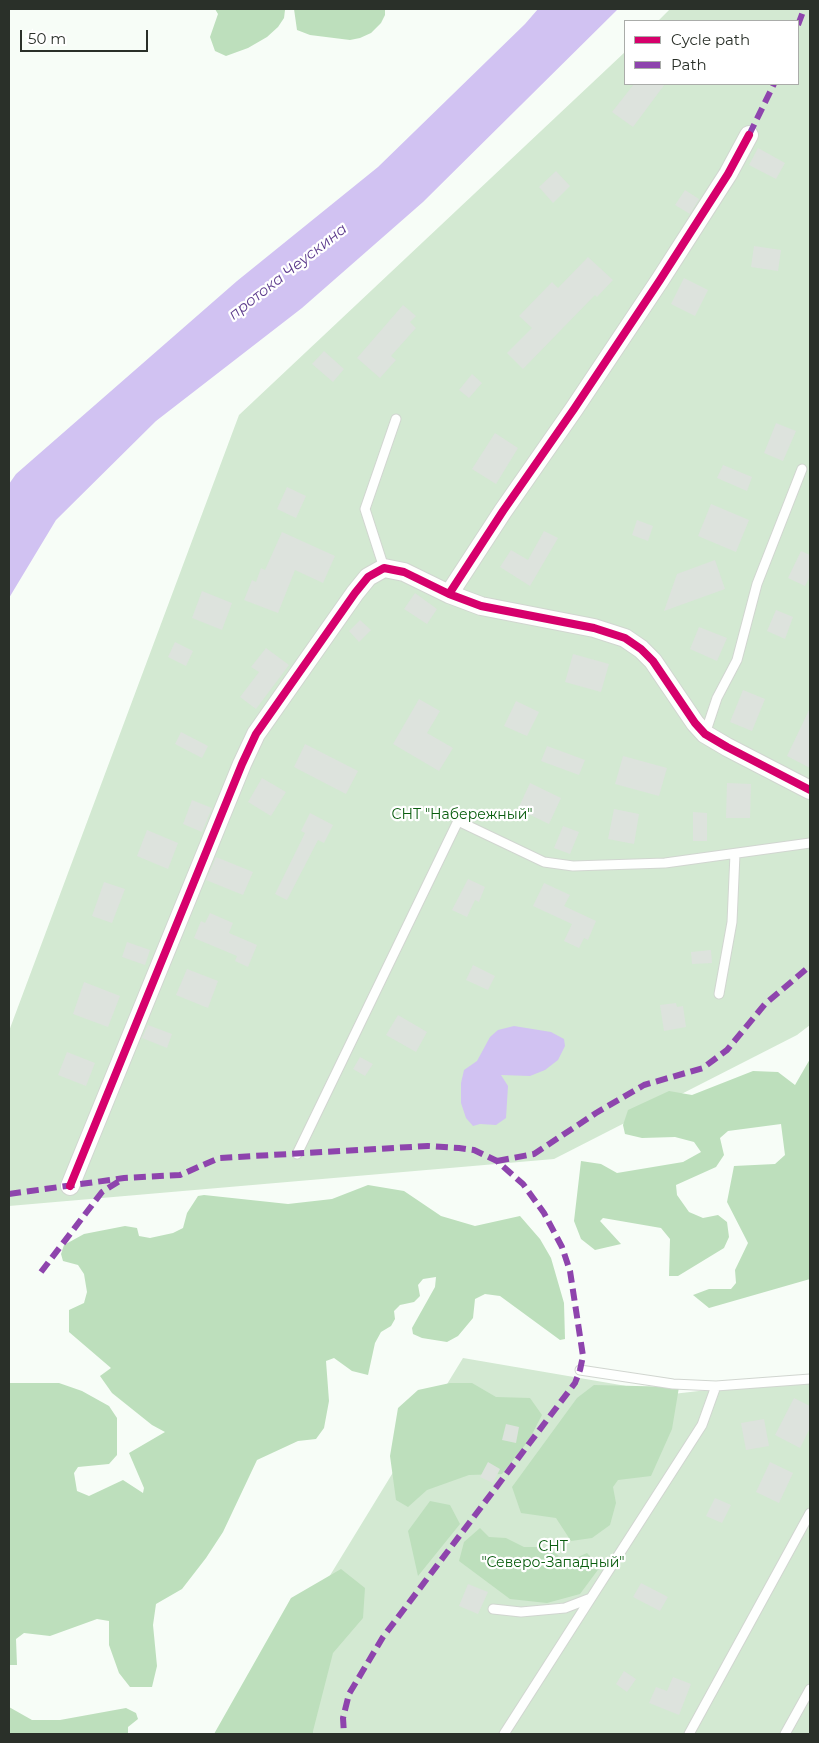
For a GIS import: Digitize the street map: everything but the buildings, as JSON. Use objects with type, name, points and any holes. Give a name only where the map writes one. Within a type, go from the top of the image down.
[{"type":"street","points":[[449,594],[660,280],[728,174],[749,136]]},
{"type":"street","points":[[70,1186],[242,764],[256,734],[355,593],[368,577],[384,568],[404,572],[449,594],[481,606],[594,628],[626,638],[641,649],[653,662],[695,723],[705,734],[810,790]]},
{"type":"lane","points":[[384,568],[365,509],[396,419]]},
{"type":"lane","points":[[705,734],[717,698],[736,660],[757,584],[802,470]]},
{"type":"lane","points":[[296,1154],[458,820],[544,862],[573,866],[665,862],[735,854],[810,842]]},
{"type":"lane","points":[[718,994],[732,922],[735,854]]},
{"type":"lane","points":[[580,1370],[673,1384],[716,1386],[810,1379]]},
{"type":"lane","points":[[504,1734],[702,1425],[716,1386]]},
{"type":"lane","points":[[689,1734],[810,1513]]},
{"type":"lane","points":[[493,1609],[520,1612],[565,1608],[591,1598]]},
{"type":"lane","points":[[785,1734],[810,1689]]},
{"type":"green space","points":[[215,9],[285,10],[284,18],[278,27],[267,37],[248,48],[226,56],[215,51],[210,37],[218,14]]},
{"type":"green space","points":[[294,9],[385,9],[385,15],[381,23],[371,33],[350,40],[310,35],[297,30]]},
{"type":"green space","name":"СНТ \"Набережный\"","points":[[670,9],[810,9],[810,1025],[797,1035],[554,1159],[9,1206],[9,1031],[239,415],[624,53],[624,85],[799,85],[799,20],[659,20]]},
{"type":"green space","points":[[810,1059],[810,1279],[709,1308],[693,1295],[709,1289],[731,1289],[736,1283],[735,1270],[748,1243],[727,1202],[734,1166],[775,1164],[785,1155],[781,1124],[728,1131],[720,1138],[724,1155],[716,1167],[676,1185],[677,1195],[689,1212],[703,1218],[718,1215],[727,1222],[729,1237],[724,1248],[678,1276],[669,1276],[670,1239],[661,1228],[603,1218],[600,1221],[621,1244],[595,1250],[581,1239],[574,1221],[581,1161],[601,1164],[617,1173],[683,1162],[701,1152],[694,1142],[675,1137],[642,1138],[625,1134],[623,1125],[628,1110],[669,1091],[692,1095],[753,1071],[778,1072],[795,1085]]},
{"type":"green space","points":[[368,1185],[404,1191],[441,1216],[475,1226],[520,1216],[540,1239],[551,1258],[564,1303],[565,1339],[560,1340],[500,1296],[485,1294],[475,1299],[473,1318],[458,1336],[447,1342],[422,1338],[413,1334],[412,1328],[435,1287],[436,1277],[423,1279],[418,1285],[420,1296],[414,1302],[400,1305],[394,1311],[395,1319],[391,1326],[381,1332],[375,1343],[368,1375],[352,1371],[334,1358],[326,1361],[329,1401],[324,1428],[316,1439],[298,1441],[257,1460],[223,1532],[206,1558],[182,1589],[156,1604],[153,1625],[157,1666],[152,1687],[130,1687],[119,1673],[109,1645],[109,1621],[97,1619],[50,1636],[24,1633],[16,1639],[17,1665],[9,1665],[9,1383],[59,1383],[82,1391],[109,1406],[117,1418],[117,1455],[109,1464],[78,1467],[74,1473],[77,1491],[89,1496],[123,1480],[143,1493],[144,1488],[129,1453],[165,1432],[152,1425],[112,1393],[100,1376],[111,1368],[69,1332],[69,1310],[84,1303],[87,1292],[84,1274],[78,1265],[63,1261],[61,1254],[64,1245],[84,1234],[125,1226],[137,1228],[139,1236],[150,1238],[173,1233],[183,1228],[187,1213],[198,1196],[204,1195],[288,1204],[332,1199]]},
{"type":"green space","name":"СНТ \"Северо-Западный\"","points":[[463,1358],[673,1394],[810,1378],[810,1734],[233,1734]]},
{"type":"green space","points":[[450,1383],[472,1383],[496,1397],[530,1398],[542,1415],[529,1440],[502,1474],[469,1475],[427,1490],[408,1507],[396,1500],[390,1456],[398,1408],[418,1390]]},
{"type":"green space","points":[[594,1385],[679,1387],[672,1429],[651,1476],[618,1480],[613,1487],[616,1503],[610,1525],[592,1538],[571,1541],[556,1518],[521,1513],[512,1487],[577,1398]]},
{"type":"green space","points":[[430,1501],[450,1505],[460,1524],[418,1576],[408,1531]]},
{"type":"green space","points":[[480,1528],[489,1537],[506,1538],[524,1547],[547,1547],[567,1562],[587,1553],[600,1567],[580,1594],[547,1603],[510,1599],[459,1561],[464,1542]]},
{"type":"green space","points":[[341,1569],[365,1588],[363,1618],[333,1653],[313,1734],[214,1734],[291,1598]]},
{"type":"green space","points":[[9,1707],[32,1720],[60,1720],[126,1708],[136,1713],[138,1719],[128,1727],[128,1734],[9,1734]]},
{"type":"water","name":"протока Чеускина","points":[[538,9],[618,9],[423,202],[302,308],[156,421],[56,520],[9,598],[9,484],[16,474],[237,281],[378,167],[525,24]]},
{"type":"water","points":[[514,1026],[551,1032],[564,1039],[565,1046],[558,1060],[545,1070],[530,1076],[501,1075],[508,1086],[506,1118],[496,1125],[480,1124],[473,1126],[466,1118],[461,1103],[461,1083],[464,1070],[477,1061],[490,1037],[498,1030]]},
{"type":"marked path","points":[[799,22],[804,9]]},
{"type":"marked path","points":[[749,135],[774,85]]},
{"type":"marked path","points":[[497,1161],[534,1154],[596,1113],[644,1085],[703,1068],[727,1050],[765,1004],[810,966]]},
{"type":"marked path","points":[[9,1194],[124,1178],[180,1175],[219,1158],[428,1146],[474,1150],[497,1161],[523,1184],[544,1213],[562,1247],[570,1271],[583,1356],[580,1370],[575,1383],[383,1637],[349,1694],[343,1718],[344,1734]]},
{"type":"marked path","points":[[41,1272],[102,1192],[121,1180]]},
{"type":"cycle path","points":[[449,594],[660,280],[728,174],[749,135]]},
{"type":"cycle path","points":[[70,1186],[242,764],[256,734],[355,593],[368,577],[384,568],[404,572],[449,594],[481,606],[594,628],[625,638],[641,649],[653,661],[695,723],[705,734],[810,790]]}]
